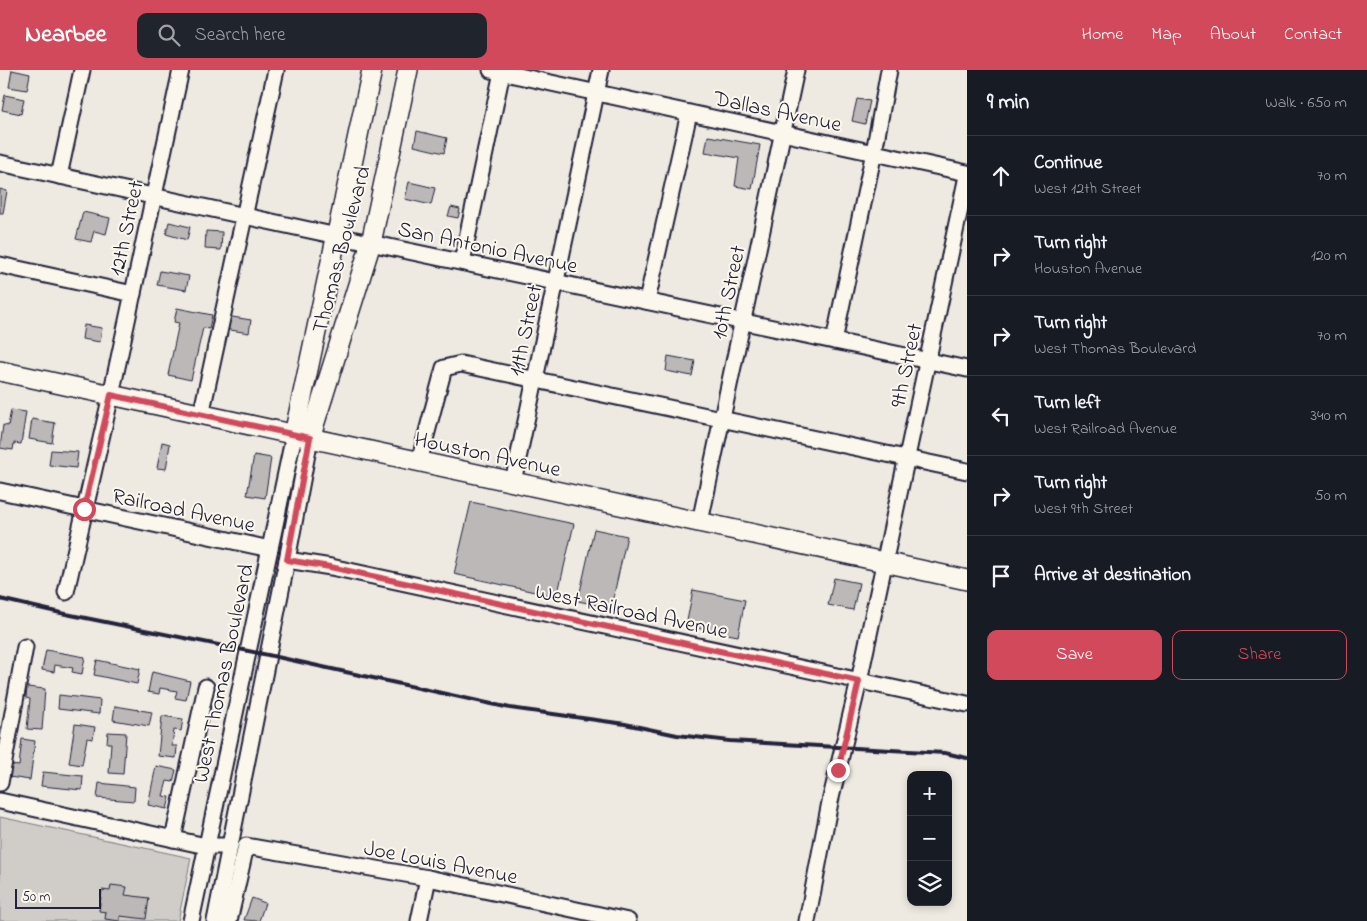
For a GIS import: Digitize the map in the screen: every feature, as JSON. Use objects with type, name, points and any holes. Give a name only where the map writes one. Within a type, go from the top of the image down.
[{"type":"main road","name":"Thomas Boulevard","points":[[302,437],[337,236],[372,70]]},
{"type":"main road","name":"Thomas Boulevard","points":[[302,437],[371,243],[408,70]]},
{"type":"main road","name":"Houston Avenue","points":[[0,371],[967,580]]},
{"type":"street","points":[[59,176],[82,70]]},
{"type":"street","name":"12th Street","points":[[66,592],[111,395],[181,70]]},
{"type":"street","points":[[201,415],[276,70]]},
{"type":"street","name":"11th Street","points":[[513,482],[601,70]]},
{"type":"street","name":"10th Street","points":[[700,522],[796,70]]},
{"type":"street","points":[[834,341],[874,152],[889,70]]},
{"type":"street","points":[[462,262],[497,71]]},
{"type":"street","name":"Dallas Avenue","points":[[497,71],[874,152],[967,175]]},
{"type":"street","points":[[647,301],[689,113]]},
{"type":"street","name":"San Antonio Avenue","points":[[0,163],[967,369]]},
{"type":"street","name":"9th Street","points":[[806,921],[830,802],[859,681],[967,175]]},
{"type":"street","points":[[0,265],[133,294]]},
{"type":"street","points":[[419,462],[444,368],[461,364],[967,471]]},
{"type":"street","name":"West Thomas Boulevard","points":[[191,921],[270,549],[302,437]]},
{"type":"street","name":"West Thomas Boulevard","points":[[214,921],[287,560],[302,437]]},
{"type":"street","name":"Railroad Avenue","points":[[0,492],[270,549]]},
{"type":"street","name":"West Railroad Avenue","points":[[287,560],[330,567],[967,704]]},
{"type":"street","points":[[0,783],[25,647]]},
{"type":"street","points":[[173,839],[206,687]]},
{"type":"street","points":[[0,801],[206,846],[230,846]]},
{"type":"street","name":"Joe Louis Avenue","points":[[229,921],[246,846],[428,878],[628,921]]},
{"type":"street","points":[[419,921],[428,878]]},
{"type":"shaded area","points":[[0,817],[191,858],[178,921],[0,921]]},
{"type":"building","points":[[12,70],[30,74],[27,90],[9,87]]},
{"type":"building","points":[[5,95],[24,99],[21,114],[2,110]]},
{"type":"building","points":[[857,99],[870,101],[865,124],[852,121]]},
{"type":"building","points":[[417,131],[447,138],[444,153],[414,146]]},
{"type":"building","points":[[708,136],[760,145],[752,189],[735,186],[739,158],[705,152]]},
{"type":"building","points":[[409,182],[435,188],[431,205],[405,199]]},
{"type":"building","points":[[0,189],[7,191],[3,213],[0,213]]},
{"type":"building","points":[[451,207],[460,209],[458,218],[448,216]]},
{"type":"building","points":[[83,212],[110,218],[106,234],[94,231],[91,242],[76,239]]},
{"type":"building","points":[[169,222],[190,227],[187,240],[166,234]]},
{"type":"building","points":[[206,231],[222,232],[221,250],[205,249]]},
{"type":"building","points":[[160,271],[189,276],[186,290],[157,285]]},
{"type":"building","points":[[177,308],[212,315],[209,329],[203,328],[191,380],[168,375],[179,323],[174,322]]},
{"type":"building","points":[[226,316],[251,320],[249,333],[224,329]]},
{"type":"building","points":[[84,325],[102,328],[100,342],[82,339]]},
{"type":"building","points":[[668,356],[695,361],[692,376],[666,371]]},
{"type":"building","points":[[11,410],[26,412],[21,444],[14,443],[13,450],[0,448],[3,425],[8,426]]},
{"type":"building","points":[[32,419],[55,423],[52,443],[29,439]]},
{"type":"building","points":[[162,442],[170,444],[166,469],[157,468]]},
{"type":"building","points":[[51,450],[78,452],[76,468],[49,465]]},
{"type":"building","points":[[254,455],[271,458],[265,498],[247,495]]},
{"type":"building","points":[[471,502],[574,524],[557,597],[454,574]]},
{"type":"building","points":[[594,529],[627,536],[611,608],[578,601]]},
{"type":"building","points":[[834,578],[859,583],[853,610],[828,605]]},
{"type":"building","points":[[693,590],[745,600],[738,636],[686,626]]},
{"type":"building","points":[[46,650],[85,657],[82,674],[72,672],[73,668],[55,665],[54,672],[42,670]]},
{"type":"building","points":[[97,660],[140,669],[137,684],[94,675]]},
{"type":"building","points":[[152,672],[190,681],[186,700],[175,698],[177,691],[160,688],[159,694],[148,692]]},
{"type":"building","points":[[27,687],[45,689],[42,730],[27,729],[30,699],[26,698]]},
{"type":"building","points":[[59,695],[100,700],[99,714],[58,709]]},
{"type":"building","points":[[115,706],[152,712],[149,726],[113,720]]},
{"type":"building","points":[[162,716],[183,719],[181,731],[174,730],[172,746],[177,746],[176,758],[158,756]]},
{"type":"building","points":[[75,724],[95,727],[93,739],[87,738],[82,765],[69,763]]},
{"type":"building","points":[[108,732],[126,733],[123,774],[109,773],[111,743],[107,743]]},
{"type":"building","points":[[22,739],[35,741],[30,780],[9,777],[11,765],[19,766]]},
{"type":"building","points":[[156,766],[176,770],[173,782],[167,781],[163,796],[170,797],[167,809],[148,805]]},
{"type":"building","points":[[43,772],[83,776],[82,790],[41,786]]},
{"type":"building","points":[[99,783],[135,787],[134,801],[97,798]]},
{"type":"building","points":[[111,885],[127,887],[125,895],[149,898],[146,919],[120,916],[120,921],[105,919],[106,912],[99,911],[102,890],[110,891]]},
{"type":"building","points":[[252,898],[265,903],[259,921],[244,920]]},
{"type":"railway","points":[[0,599],[510,708],[625,724],[677,735],[730,741],[945,753],[967,758]]},
{"type":"route","points":[[84,509],[111,395],[310,438],[287,560],[330,567],[859,681],[838,770]]}]
